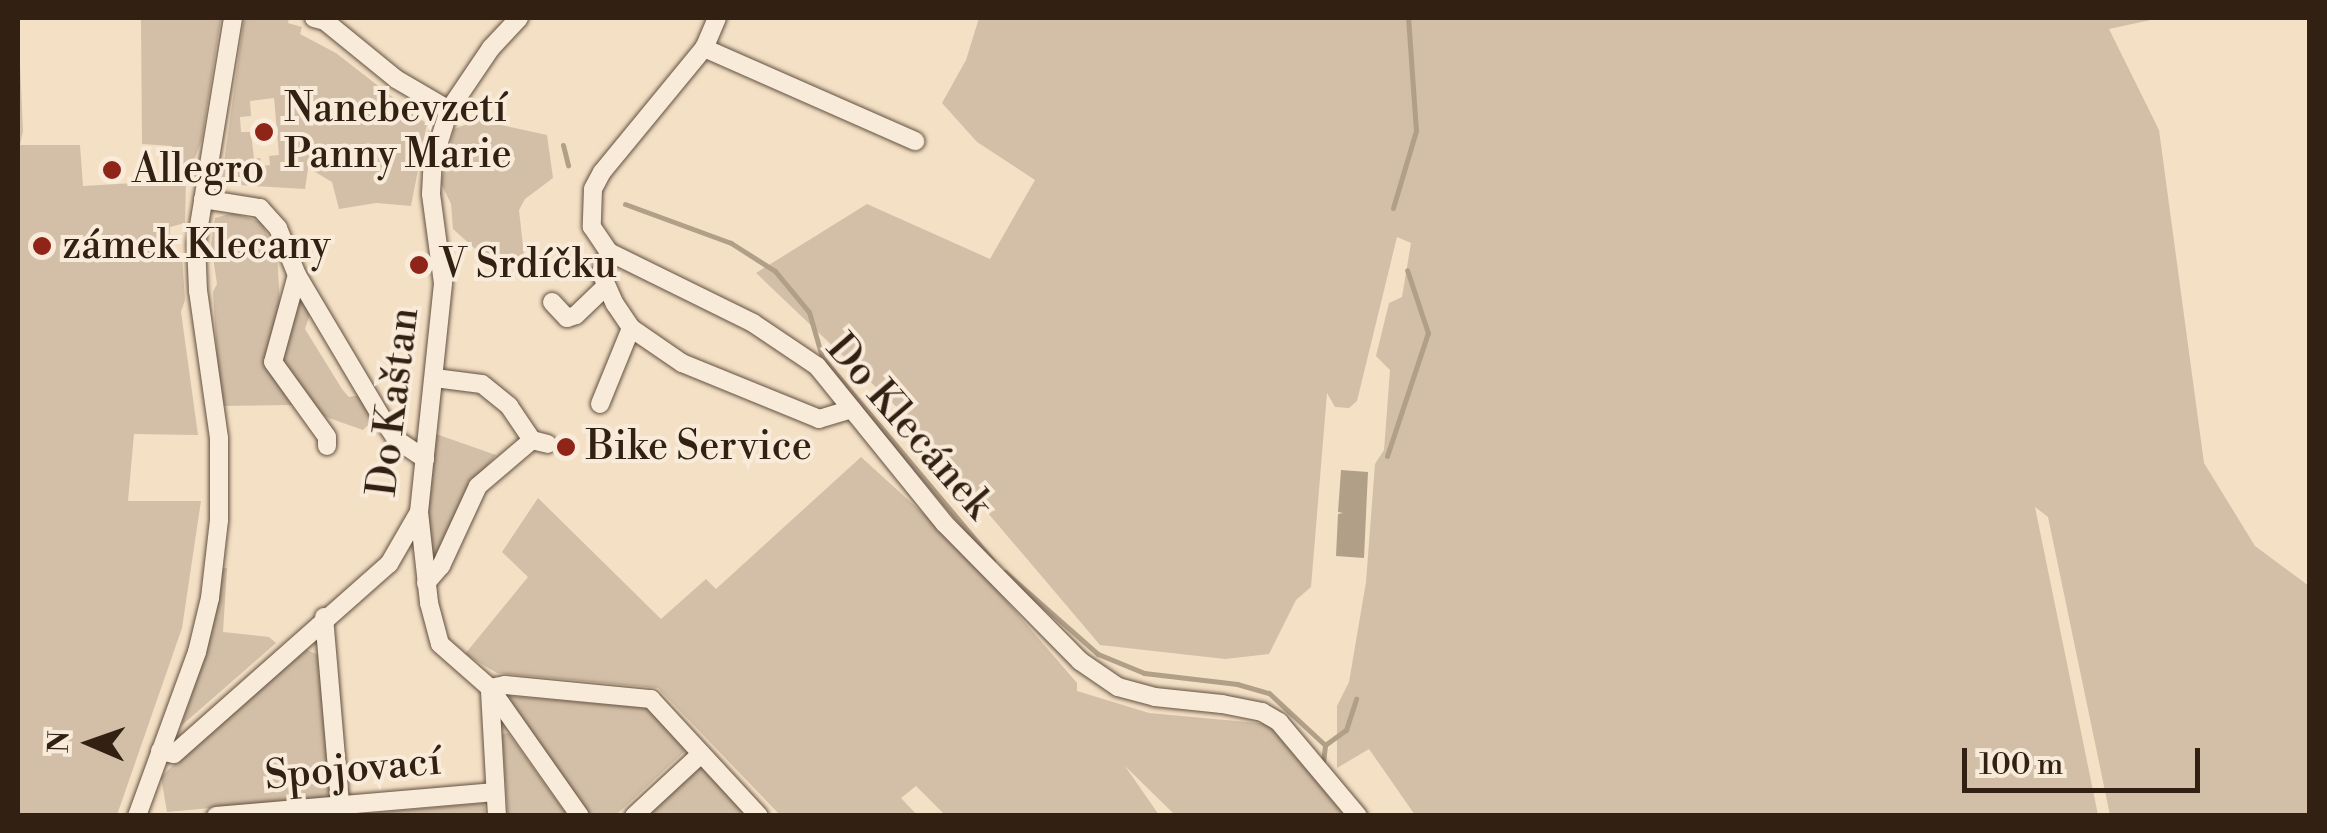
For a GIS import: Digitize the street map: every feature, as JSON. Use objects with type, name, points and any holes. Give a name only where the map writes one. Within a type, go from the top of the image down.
[{"type":"street","points":[[140,815],[197,652],[210,598],[218,520],[220,438],[196,280],[196,244],[233,18]]},
{"type":"street","points":[[314,18],[324,21],[396,79],[449,110],[491,48],[518,18]]},
{"type":"street","points":[[717,18],[704,48],[602,172],[593,189],[592,227],[609,252],[601,273],[604,288],[631,328],[682,363],[820,419],[851,408]]},
{"type":"street","points":[[704,48],[915,142]]},
{"type":"street","name":"Do Kaštan","points":[[160,751],[174,754],[324,617],[389,564],[419,512],[443,283],[431,180],[449,110]]},
{"type":"street","points":[[203,200],[262,210],[278,228],[297,275],[397,440],[425,459]]},
{"type":"street","name":"Do Klecánek","points":[[609,252],[788,343],[816,366],[975,558],[1080,661],[1118,687],[1155,697],[1222,704],[1270,717],[1289,732],[1358,816]]},
{"type":"street","points":[[297,275],[273,362],[327,437],[327,446]]},
{"type":"street","points":[[552,302],[566,318],[576,315],[604,288]]},
{"type":"street","points":[[600,404],[631,328]]},
{"type":"street","points":[[426,583],[441,566],[478,486],[540,442],[509,406],[482,384],[435,378]]},
{"type":"street","points":[[419,512],[426,583],[440,644],[490,688],[580,816]]},
{"type":"street","points":[[324,617],[341,811]]},
{"type":"street","points":[[490,688],[505,686],[651,699],[759,816]]},
{"type":"street","points":[[490,688],[497,816]]},
{"type":"street","points":[[634,816],[701,754]]},
{"type":"street","name":"Spojovací","points":[[216,816],[341,811],[495,792]]},
{"type":"shaded area","points":[[18,18],[23,131],[20,145],[80,145],[83,186],[186,180],[185,223],[170,227],[169,254],[182,256],[185,300],[181,312],[198,435],[134,434],[128,501],[201,501],[182,628],[117,815],[18,815]]},
{"type":"shaded area","points":[[141,18],[221,18],[202,139],[190,172],[171,171],[172,146],[142,144]]},
{"type":"shaded area","points":[[244,18],[289,18],[288,23],[302,27],[300,34],[336,53],[427,124],[411,206],[376,203],[339,209],[332,182],[310,169],[310,155],[305,189],[221,184]],"holes":[[[274,98],[279,155],[269,156],[270,165],[262,166],[260,158],[254,159],[251,132],[241,132],[240,117],[251,116],[250,101]]]},
{"type":"shaded area","points":[[979,18],[2160,18],[2109,29],[2159,130],[2204,463],[2255,546],[2309,586],[2309,815],[2110,815],[2048,517],[2035,507],[2098,815],[1415,815],[1369,749],[1337,768],[1337,706],[1349,682],[1366,582],[1375,464],[1384,450],[1390,370],[1376,356],[1389,303],[1402,297],[1411,243],[1397,237],[1357,401],[1349,408],[1335,407],[1327,393],[1311,587],[1296,600],[1269,654],[1225,659],[1100,645],[903,413],[756,273],[867,204],[990,259],[1035,180],[977,142],[942,103],[966,60]]},
{"type":"shaded area","points":[[478,120],[547,135],[553,178],[525,199],[519,210],[525,264],[482,255],[453,229],[451,204],[441,183],[454,129]]},
{"type":"shaded area","points":[[233,213],[261,222],[277,254],[280,304],[303,301],[310,314],[305,329],[342,389],[349,397],[361,395],[372,421],[363,430],[292,405],[220,406],[213,292],[217,284],[211,244],[215,218]]},
{"type":"shaded area","points":[[436,434],[496,455],[480,474],[433,561],[426,513]]},
{"type":"shaded area","points":[[861,457],[959,546],[1077,683],[1077,691],[1149,713],[1268,724],[1347,815],[1175,815],[1125,766],[1159,815],[945,815],[916,786],[901,798],[917,815],[780,815],[658,688],[497,673],[465,654],[528,577],[502,552],[538,498],[661,619],[706,579],[716,589]]},
{"type":"shaded area","points":[[1341,470],[1368,472],[1364,558],[1336,556],[1338,514],[1343,513],[1338,512]]},
{"type":"shaded area","points":[[223,568],[227,568],[223,632],[269,637],[276,643],[181,726],[207,649]]},
{"type":"shaded area","points":[[305,649],[318,655],[331,797],[167,812],[161,777],[223,716]]},
{"type":"shaded area","points":[[510,696],[649,708],[686,750],[616,815],[591,815],[509,703]]},
{"type":"shaded area","points":[[508,733],[567,815],[508,815],[502,734]]},
{"type":"shaded area","points":[[700,766],[748,815],[648,816]]},
{"type":"shaded area","points":[[484,803],[485,815],[351,815]]},
{"type":"waterway","points":[[1393,208],[1416,131],[1408,18]]},
{"type":"waterway","points":[[563,145],[568,165]]},
{"type":"waterway","points":[[625,204],[731,243],[775,271],[809,312],[822,357],[993,561]]},
{"type":"waterway","points":[[1387,456],[1428,333],[1407,270]]},
{"type":"waterway","points":[[1005,572],[1098,654],[1144,673],[1237,684],[1269,693],[1325,745]]},
{"type":"waterway","points":[[1323,762],[1325,745],[1346,730],[1356,699]]},
{"type":"place","name":"Nanebevzetí Panny Marie","points":[[264,132]]},
{"type":"place","name":"Allegro","points":[[112,170]]},
{"type":"place","name":"zámek Klecany","points":[[42,246]]},
{"type":"place","name":"V Srdíčku","points":[[419,265]]},
{"type":"place","name":"Bike Service","points":[[566,447]]}]
